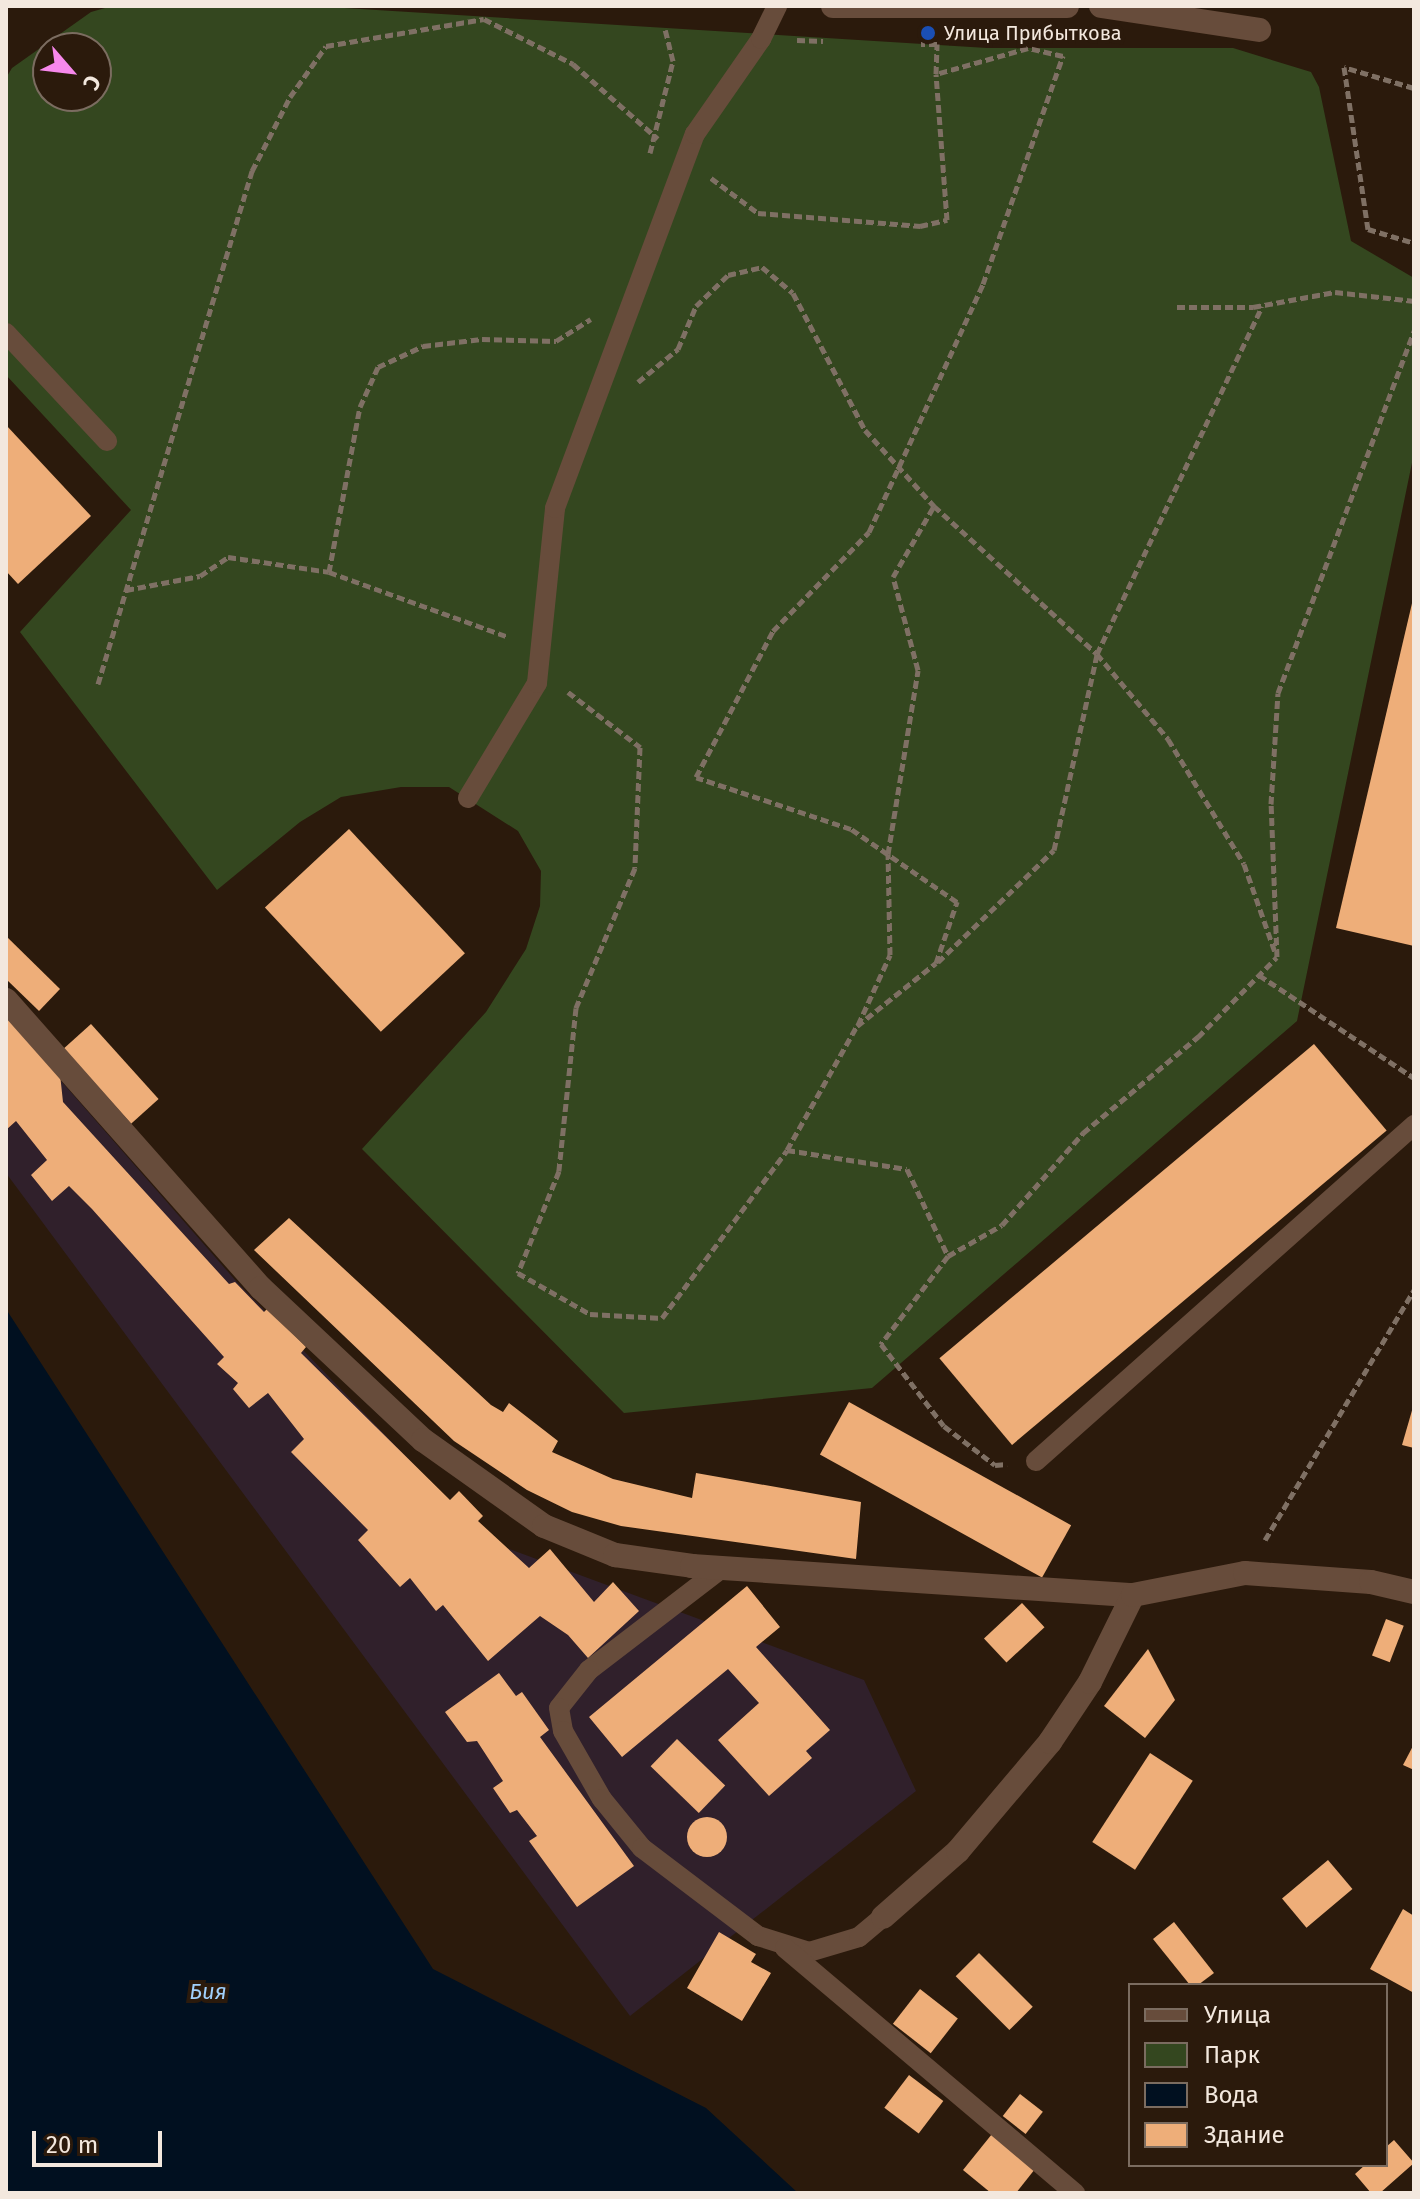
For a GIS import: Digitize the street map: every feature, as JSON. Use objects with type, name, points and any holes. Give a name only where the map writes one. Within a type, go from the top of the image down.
[{"type":"street","points":[[833,6],[1067,6]]},
{"type":"street","points":[[1101,6],[1217,12],[1259,30]]},
{"type":"street","points":[[6,1000],[229,1255],[423,1440],[509,1505],[578,1543],[658,1562],[722,1568],[1133,1595],[1245,1573],[1371,1582],[1414,1592]]},
{"type":"street","points":[[883,1917],[958,1851],[1068,1719],[1133,1595]]},
{"type":"lane","points":[[468,798],[537,683],[555,508],[695,134],[761,39],[777,6]]},
{"type":"lane","points":[[6,333],[107,441]]},
{"type":"lane","points":[[1036,1461],[1414,1125]]},
{"type":"lane","points":[[722,1568],[589,1670],[563,1699],[559,1719],[602,1799],[642,1848],[746,1928],[783,1947],[1075,2193]]},
{"type":"lane","points":[[783,1947],[809,1952],[833,1947],[859,1937],[883,1917]]},
{"type":"path","points":[[98,684],[252,171],[290,97],[326,46],[484,19],[573,64],[686,160],[758,213],[920,226],[947,220],[936,74],[937,44]]},
{"type":"path","points":[[936,74],[1028,48],[1063,56],[983,284],[869,532],[773,631],[696,777],[851,829],[957,902],[936,963]]},
{"type":"path","points":[[1414,88],[1344,67],[1368,229],[1414,243]]},
{"type":"path","points":[[589,416],[678,349],[696,306],[728,275],[762,267],[793,293],[865,430],[934,506],[1097,654],[1168,739],[1244,864],[1277,957]]},
{"type":"path","points":[[1177,307],[1262,306],[1335,292],[1414,301]]},
{"type":"path","points":[[857,1026],[936,963],[1054,850],[1097,654],[1262,306]]},
{"type":"path","points":[[329,572],[360,407],[378,367],[423,346],[482,339],[556,341],[601,313]]},
{"type":"path","points":[[1036,1461],[995,1465],[944,1426],[881,1344],[948,1256],[1002,1225],[1083,1133],[1198,1037],[1277,957],[1271,804],[1278,693],[1414,331]]},
{"type":"path","points":[[537,683],[562,687],[640,747],[635,868],[576,1008],[559,1171],[518,1273],[590,1314],[662,1318],[787,1150],[857,1026],[890,955],[888,854],[918,670],[893,577],[934,506]]},
{"type":"path","points":[[126,590],[200,576],[228,557],[329,572],[541,649]]},
{"type":"path","points":[[1259,975],[1414,1078]]},
{"type":"path","points":[[787,1150],[907,1169],[948,1256]]},
{"type":"path","points":[[1245,1573],[1414,1290]]},
{"type":"shaded area","points":[[6,1018],[236,1281],[488,1541],[864,1680],[916,1791],[630,2016],[6,1173]]},
{"type":"green space","points":[[112,6],[312,6],[987,48],[1233,48],[1311,72],[1319,87],[1351,241],[1414,278],[1414,453],[1297,1021],[872,1388],[624,1413],[362,1149],[486,1012],[526,949],[540,906],[541,871],[518,831],[449,787],[401,787],[341,797],[300,822],[217,890],[20,632],[131,510],[6,375],[6,78],[12,68],[32,54],[32,112],[112,112],[112,32],[63,32],[91,12]]},
{"type":"water","name":"Бия","points":[[6,1309],[433,1969],[706,2108],[798,2193],[6,2193]]},
{"type":"building","points":[[6,425],[91,516],[18,584],[6,571]]},
{"type":"building","points":[[1414,599],[1414,946],[1336,928]]},
{"type":"building","points":[[349,829],[465,953],[381,1032],[265,907]]},
{"type":"building","points":[[6,936],[60,989],[39,1011],[6,979]]},
{"type":"building","points":[[6,1011],[60,1074],[63,1102],[229,1284],[235,1282],[264,1312],[268,1308],[306,1347],[301,1353],[450,1500],[459,1491],[483,1516],[478,1521],[529,1568],[550,1549],[594,1602],[613,1582],[639,1611],[588,1658],[568,1635],[540,1616],[488,1661],[443,1605],[436,1611],[410,1578],[400,1587],[358,1540],[368,1530],[291,1452],[304,1439],[268,1393],[249,1408],[233,1389],[238,1383],[217,1364],[224,1357],[92,1209],[69,1186],[52,1201],[31,1175],[47,1160],[16,1121],[6,1130]]},
{"type":"building","points":[[91,1024],[159,1099],[131,1124],[64,1049]]},
{"type":"building","points":[[1314,1044],[1387,1131],[1012,1445],[939,1358]]},
{"type":"building","points":[[289,1218],[491,1405],[503,1412],[509,1403],[558,1441],[552,1452],[613,1479],[692,1498],[696,1473],[861,1502],[856,1559],[621,1526],[572,1512],[527,1490],[454,1441],[254,1250]]},
{"type":"building","points":[[849,1402],[1071,1525],[1042,1578],[820,1454]]},
{"type":"building","points":[[1414,1407],[1414,1448],[1402,1445]]},
{"type":"building","points":[[747,1586],[780,1627],[756,1647],[830,1730],[806,1751],[812,1758],[769,1796],[718,1740],[759,1703],[728,1669],[622,1757],[589,1717]]},
{"type":"building","points":[[1022,1603],[1045,1627],[1006,1663],[984,1638]]},
{"type":"building","points":[[1386,1619],[1404,1626],[1390,1662],[1372,1655]]},
{"type":"building","points":[[1148,1649],[1175,1700],[1145,1738],[1104,1706]]},
{"type":"building","points":[[499,1673],[516,1696],[522,1692],[549,1730],[540,1737],[634,1866],[577,1907],[529,1841],[537,1836],[517,1810],[510,1813],[493,1788],[503,1781],[477,1741],[467,1742],[445,1712]]},
{"type":"building","points":[[677,1739],[725,1786],[699,1813],[651,1766]]},
{"type":"building","points":[[1414,1744],[1414,1770],[1403,1765]]},
{"type":"building","points":[[1150,1753],[1193,1781],[1135,1870],[1092,1842]]},
{"type":"building","points":[[707,1817],[721,1823],[727,1837],[721,1851],[707,1857],[693,1851],[687,1837],[693,1823]]},
{"type":"building","points":[[1328,1860],[1352,1889],[1306,1928],[1282,1899]]},
{"type":"building","points":[[1403,1909],[1414,1916],[1414,1993],[1370,1969]]},
{"type":"building","points":[[1174,1922],[1214,1973],[1201,1983],[1188,1983],[1153,1939]]},
{"type":"building","points":[[719,1932],[756,1954],[751,1962],[771,1973],[742,2021],[687,1988]]},
{"type":"building","points":[[979,1953],[1033,2007],[1009,2030],[956,1976]]},
{"type":"building","points":[[920,1989],[958,2019],[931,2053],[893,2024]]},
{"type":"building","points":[[909,2075],[943,2101],[919,2134],[884,2108]]},
{"type":"building","points":[[1020,2094],[1043,2112],[1026,2134],[1003,2116]]},
{"type":"building","points":[[992,2134],[1035,2169],[1016,2193],[991,2193],[963,2170]]},
{"type":"building","points":[[1394,2140],[1414,2163],[1380,2193],[1371,2193],[1355,2174],[1363,2167],[1388,2167],[1388,2145]]},
{"type":"place","name":"Улица Прибыткова","points":[[928,33]]}]
